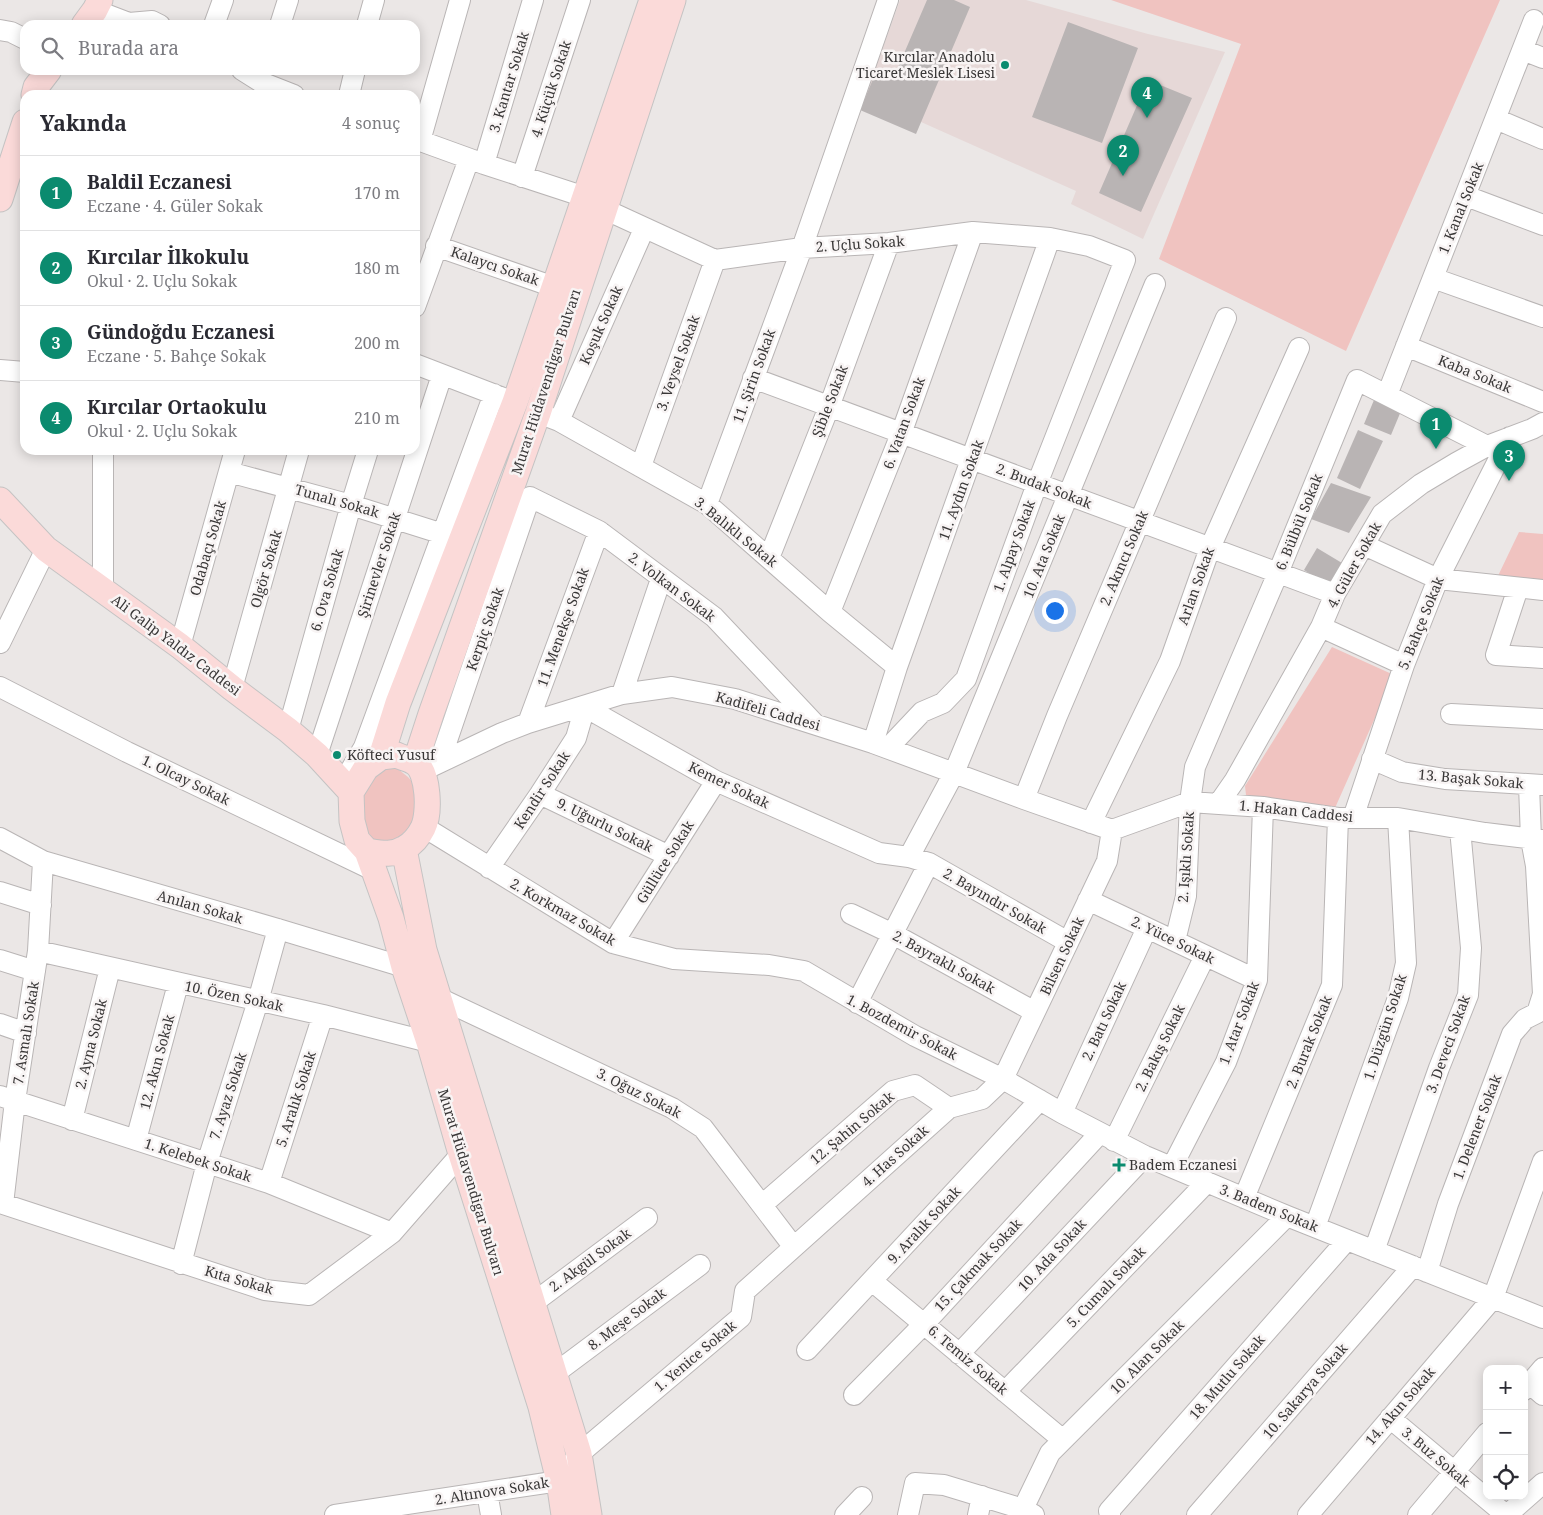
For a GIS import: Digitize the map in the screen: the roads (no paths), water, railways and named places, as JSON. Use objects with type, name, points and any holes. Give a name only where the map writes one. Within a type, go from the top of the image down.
[{"type":"main road","name":"Murat Hüdavendigar Bulvarı","points":[[426,765],[431,714],[548,417],[594,203],[652,0]]},
{"type":"main road","name":"Murat Hüdavendigar Bulvarı","points":[[381,757],[504,398],[594,203],[673,0]]},
{"type":"main road","points":[[35,90],[45,75]]},
{"type":"main road","points":[[0,200],[20,138]]},
{"type":"main road","name":"Ali Galip Yaldız Caddesi","points":[[0,500],[46,549],[180,646],[288,730],[347,787]]},
{"type":"main road","points":[[397,755],[426,765],[427,807],[424,827],[416,839],[404,849],[370,860],[357,840],[347,787],[366,768],[381,757],[397,755]]},
{"type":"main road","name":"Murat Hüdavendigar Bulvarı","points":[[404,849],[424,950],[579,1454],[589,1515]]},
{"type":"main road","name":"Murat Hüdavendigar Bulvarı","points":[[370,860],[391,918],[404,967],[429,1042],[541,1407],[559,1481],[564,1515]]},
{"type":"street","points":[[216,20],[223,0]]},
{"type":"street","points":[[282,20],[288,0]]},
{"type":"street","points":[[368,20],[374,0]]},
{"type":"street","points":[[420,133],[460,0]]},
{"type":"street","name":"3. Kantar Sokak","points":[[476,161],[534,0]]},
{"type":"street","name":"4. Küçük Sokak","points":[[522,177],[580,0]]},
{"type":"street","name":"11. Şirin Sokak","points":[[707,504],[802,248],[888,0]]},
{"type":"street","points":[[93,12],[118,20]]},
{"type":"street","name":"1. Kanal Sokak","points":[[1387,395],[1534,20]]},
{"type":"street","points":[[0,30],[20,36]]},
{"type":"street","points":[[1523,50],[1543,58]]},
{"type":"street","points":[[250,75],[260,82],[281,90]]},
{"type":"street","points":[[350,90],[355,75]]},
{"type":"street","points":[[1496,119],[1543,139]]},
{"type":"street","points":[[420,141],[594,203],[644,229],[715,260]]},
{"type":"street","points":[[420,292],[436,246],[476,161]]},
{"type":"street","points":[[1466,196],[1543,225]]},
{"type":"street","name":"Koşuk Sokak","points":[[548,417],[644,229]]},
{"type":"street","name":"2. Uçlu Sokak","points":[[715,260],[802,248],[889,243],[973,232],[1050,238],[1089,246],[1125,260]]},
{"type":"street","name":"6. Vatan Sokak","points":[[830,612],[901,434],[973,232]]},
{"type":"street","name":"11. Aydın Sokak","points":[[881,746],[897,667],[1050,238]]},
{"type":"street","name":"Şible Sokak","points":[[769,558],[829,407],[889,243]]},
{"type":"street","name":"Kalaycı Sokak","points":[[436,246],[554,287]]},
{"type":"street","name":"3. Veysel Sokak","points":[[641,466],[715,260]]},
{"type":"street","name":"1. Alpay Sokak","points":[[881,746],[922,712],[943,703],[966,679],[1037,484],[1125,260]]},
{"type":"street","points":[[1434,278],[1543,317]]},
{"type":"street","name":"10. Ata Sokak","points":[[909,857],[954,773],[1155,284]]},
{"type":"street","name":"2. Akıncı Sokak","points":[[1024,800],[1061,707],[1226,318]]},
{"type":"street","name":"Kaba Sokak","points":[[1406,346],[1543,402]]},
{"type":"street","name":"Arlan Sokak","points":[[1091,823],[1170,660],[1210,548],[1299,348]]},
{"type":"street","points":[[347,787],[443,534],[504,398],[420,366]]},
{"type":"street","points":[[0,370],[20,372]]},
{"type":"street","name":"Şirinevler Sokak","points":[[420,441],[442,374]]},
{"type":"street","name":"2. Budak Sokak","points":[[753,378],[1335,594]]},
{"type":"street","name":"6. Bülbül Sokak","points":[[1190,802],[1195,767],[1278,573],[1357,380],[1488,446]]},
{"type":"street","name":"3. Balıklı Sokak","points":[[548,417],[641,466],[707,504],[830,612],[897,667]]},
{"type":"street","name":"4. Güler Sokak","points":[[1219,803],[1235,780],[1321,627],[1335,594],[1382,514],[1421,484],[1456,463],[1510,437],[1539,430]]},
{"type":"street","name":"5. Bahçe Sokak","points":[[1346,818],[1372,759],[1404,665],[1438,579],[1510,437]]},
{"type":"street","points":[[103,455],[103,591]]},
{"type":"street","name":"Odabaçı Sokak","points":[[180,646],[234,455]]},
{"type":"street","name":"Olgör Sokak","points":[[232,688],[298,455]]},
{"type":"street","name":"6. Ova Sokak","points":[[288,730],[366,455]]},
{"type":"street","name":"Şirinevler Sokak","points":[[317,756],[416,455]]},
{"type":"street","name":"Tunalı Sokak","points":[[229,472],[351,504],[443,534]]},
{"type":"street","name":"Kerpiç Sokak","points":[[426,765],[530,497]]},
{"type":"street","name":"2. Volkan Sokak","points":[[530,497],[599,531],[714,617],[816,725]]},
{"type":"street","name":"11. Menekşe Sokak","points":[[528,723],[599,531]]},
{"type":"street","points":[[1364,545],[1438,579],[1543,590]]},
{"type":"street","points":[[0,643],[46,549]]},
{"type":"street","points":[[622,694],[661,579]]},
{"type":"street","points":[[1518,588],[1496,655],[1543,658]]},
{"type":"street","points":[[1321,627],[1404,665]]},
{"type":"street","name":"1. Olcay Sokak","points":[[0,687],[127,752],[370,860]]},
{"type":"street","name":"Kadifeli Caddesi","points":[[426,765],[528,723],[585,707],[622,694],[672,687],[735,699],[881,746],[1024,800],[1112,830]]},
{"type":"street","name":"Kemer Sokak","points":[[585,707],[716,781],[879,853],[909,857],[929,864]]},
{"type":"street","name":"Kendir Sokak","points":[[489,868],[576,738],[585,707]]},
{"type":"street","points":[[1451,714],[1543,719]]},
{"type":"street","name":"13. Başak Sokak","points":[[1372,759],[1402,772],[1445,779],[1536,785]]},
{"type":"street","name":"Güllüce Sokak","points":[[613,943],[716,781]]},
{"type":"street","points":[[1536,785],[1536,866],[1543,994]]},
{"type":"street","name":"9. Uğurlu Sokak","points":[[540,794],[669,856]]},
{"type":"street","name":"1. Hakan Caddesi","points":[[1112,830],[1190,802],[1263,807],[1346,818],[1398,818],[1460,829],[1537,839]]},
{"type":"street","name":"2. Işıklı Sokak","points":[[1175,941],[1186,896],[1190,802]]},
{"type":"street","name":"1. Atar Sokak","points":[[1172,1167],[1226,1062],[1257,980],[1263,807]]},
{"type":"street","name":"2. Burak Sokak","points":[[1244,1198],[1332,985],[1346,818]]},
{"type":"street","name":"1. Düzgün Sokak","points":[[1315,1227],[1398,998],[1406,963],[1398,818]]},
{"type":"street","name":"2. Korkmaz Sokak","points":[[424,827],[613,943],[674,959],[769,965],[804,971]]},
{"type":"street","name":"3. Deveci Sokak","points":[[1374,1250],[1439,1068],[1468,995],[1471,948],[1460,829]]},
{"type":"street","name":"Bilsen Sokak","points":[[1003,1079],[1106,862],[1112,830]]},
{"type":"street","name":"Anılan Sokak","points":[[0,838],[43,861],[404,967]]},
{"type":"street","name":"7. Asmalı Sokak","points":[[2,1203],[8,1099],[26,1033],[38,950],[43,861]]},
{"type":"street","name":"2. Bayındır Sokak","points":[[857,1003],[929,864],[1068,942]]},
{"type":"street","points":[[0,892],[41,905]]},
{"type":"street","name":"2. Yüce Sokak","points":[[1088,900],[1257,980]]},
{"type":"street","name":"2. Bayraklı Sokak","points":[[851,914],[893,934],[1035,1012]]},
{"type":"street","name":"2. Batı Sokak","points":[[1062,1114],[1147,928]]},
{"type":"street","name":"7. Ayaz Sokak","points":[[181,1264],[207,1163],[258,1001],[278,929]]},
{"type":"street","name":"10. Özen Sokak","points":[[38,950],[178,984],[323,1015],[429,1042]]},
{"type":"street","name":"2. Bakış Sokak","points":[[1107,1137],[1205,956]]},
{"type":"street","points":[[0,960],[35,971]]},
{"type":"street","name":"2. Ayna Sokak","points":[[72,1120],[110,968]]},
{"type":"street","name":"1. Bozdemir Sokak","points":[[804,971],[915,1036],[1003,1079]]},
{"type":"street","name":"12. Akın Sokak","points":[[136,1140],[178,984]]},
{"type":"street","name":"1. Delener Sokak","points":[[1420,1269],[1448,1204],[1512,1034],[1525,1019],[1536,1013],[1543,994]]},
{"type":"street","name":"3. Oğuz Sokak","points":[[439,998],[672,1108],[703,1128],[794,1246]]},
{"type":"street","name":"5. Aralık Sokak","points":[[269,1183],[323,1015]]},
{"type":"street","points":[[0,1024],[26,1033]]},
{"type":"street","name":"3. Badem Sokak","points":[[1003,1079],[1062,1114],[1145,1156],[1287,1216],[1543,1318]]},
{"type":"street","name":"4. Has Sokak","points":[[794,1246],[949,1108],[982,1099],[1003,1079]]},
{"type":"street","name":"12. Şahin Sokak","points":[[762,1205],[893,1091],[915,1084],[949,1108]]},
{"type":"street","name":"1. Kelebek Sokak","points":[[8,1099],[269,1183],[392,1233]]},
{"type":"street","name":"9. Aralık Sokak","points":[[807,1350],[1040,1100]]},
{"type":"street","name":"15. Çakmak Sokak","points":[[854,1395],[1107,1137]]},
{"type":"street","name":"Kıta Sokak","points":[[2,1203],[181,1264],[265,1290],[309,1296],[392,1233],[462,1154]]},
{"type":"street","name":"10. Ada Sokak","points":[[959,1354],[1145,1156]]},
{"type":"street","points":[[1493,1298],[1543,1161]]},
{"type":"street","name":"5. Cumalı Sokak","points":[[1005,1392],[1207,1182]]},
{"type":"street","name":"10. Alan Sokak","points":[[1028,1512],[1050,1453],[1287,1216]]},
{"type":"street","name":"2. Akgül Sokak","points":[[533,1303],[647,1218]]},
{"type":"street","name":"18. Mutlu Sokak","points":[[1110,1515],[1109,1511],[1347,1240]]},
{"type":"street","name":"1. Yenice Sokak","points":[[559,1481],[579,1454],[741,1317],[745,1291],[794,1246]]},
{"type":"street","name":"8. Meşe Sokak","points":[[554,1374],[700,1265]]},
{"type":"street","name":"10. Sakarya Sokak","points":[[1197,1515],[1420,1269]]},
{"type":"street","name":"6. Temiz Sokak","points":[[872,1281],[1063,1440]]},
{"type":"street","name":"14. Akın Sokak","points":[[1308,1515],[1493,1298]]},
{"type":"street","points":[[1532,1390],[1543,1368]]},
{"type":"street","name":"3. Buz Sokak","points":[[1390,1418],[1506,1515]]},
{"type":"street","points":[[1418,1515],[1483,1438]]},
{"type":"street","name":"2. Altınova Sokak","points":[[343,1515],[419,1509],[487,1492],[559,1481]]},
{"type":"street","points":[[908,1515],[915,1483],[944,1485],[980,1505],[1028,1512]]},
{"type":"street","points":[[1506,1515],[1543,1483]]},
{"type":"street","points":[[487,1492],[491,1515]]},
{"type":"street","points":[[845,1515],[862,1497]]},
{"type":"place","name":"Kırcılar Anadolu Ticaret Meslek Lisesi","points":[[1005,65]]},
{"type":"place","name":"Kırcılar Ortaokulu","points":[[1147,118]]},
{"type":"place","name":"Kırcılar İlkokulu","points":[[1123,176]]},
{"type":"place","name":"Baldil Eczanesi","points":[[1436,449]]},
{"type":"place","name":"Gündoğdu Eczanesi","points":[[1509,481]]},
{"type":"place","name":"Köfteci Yusuf","points":[[337,755]]},
{"type":"place","name":"Badem Eczanesi","points":[[1119,1165]]}]
